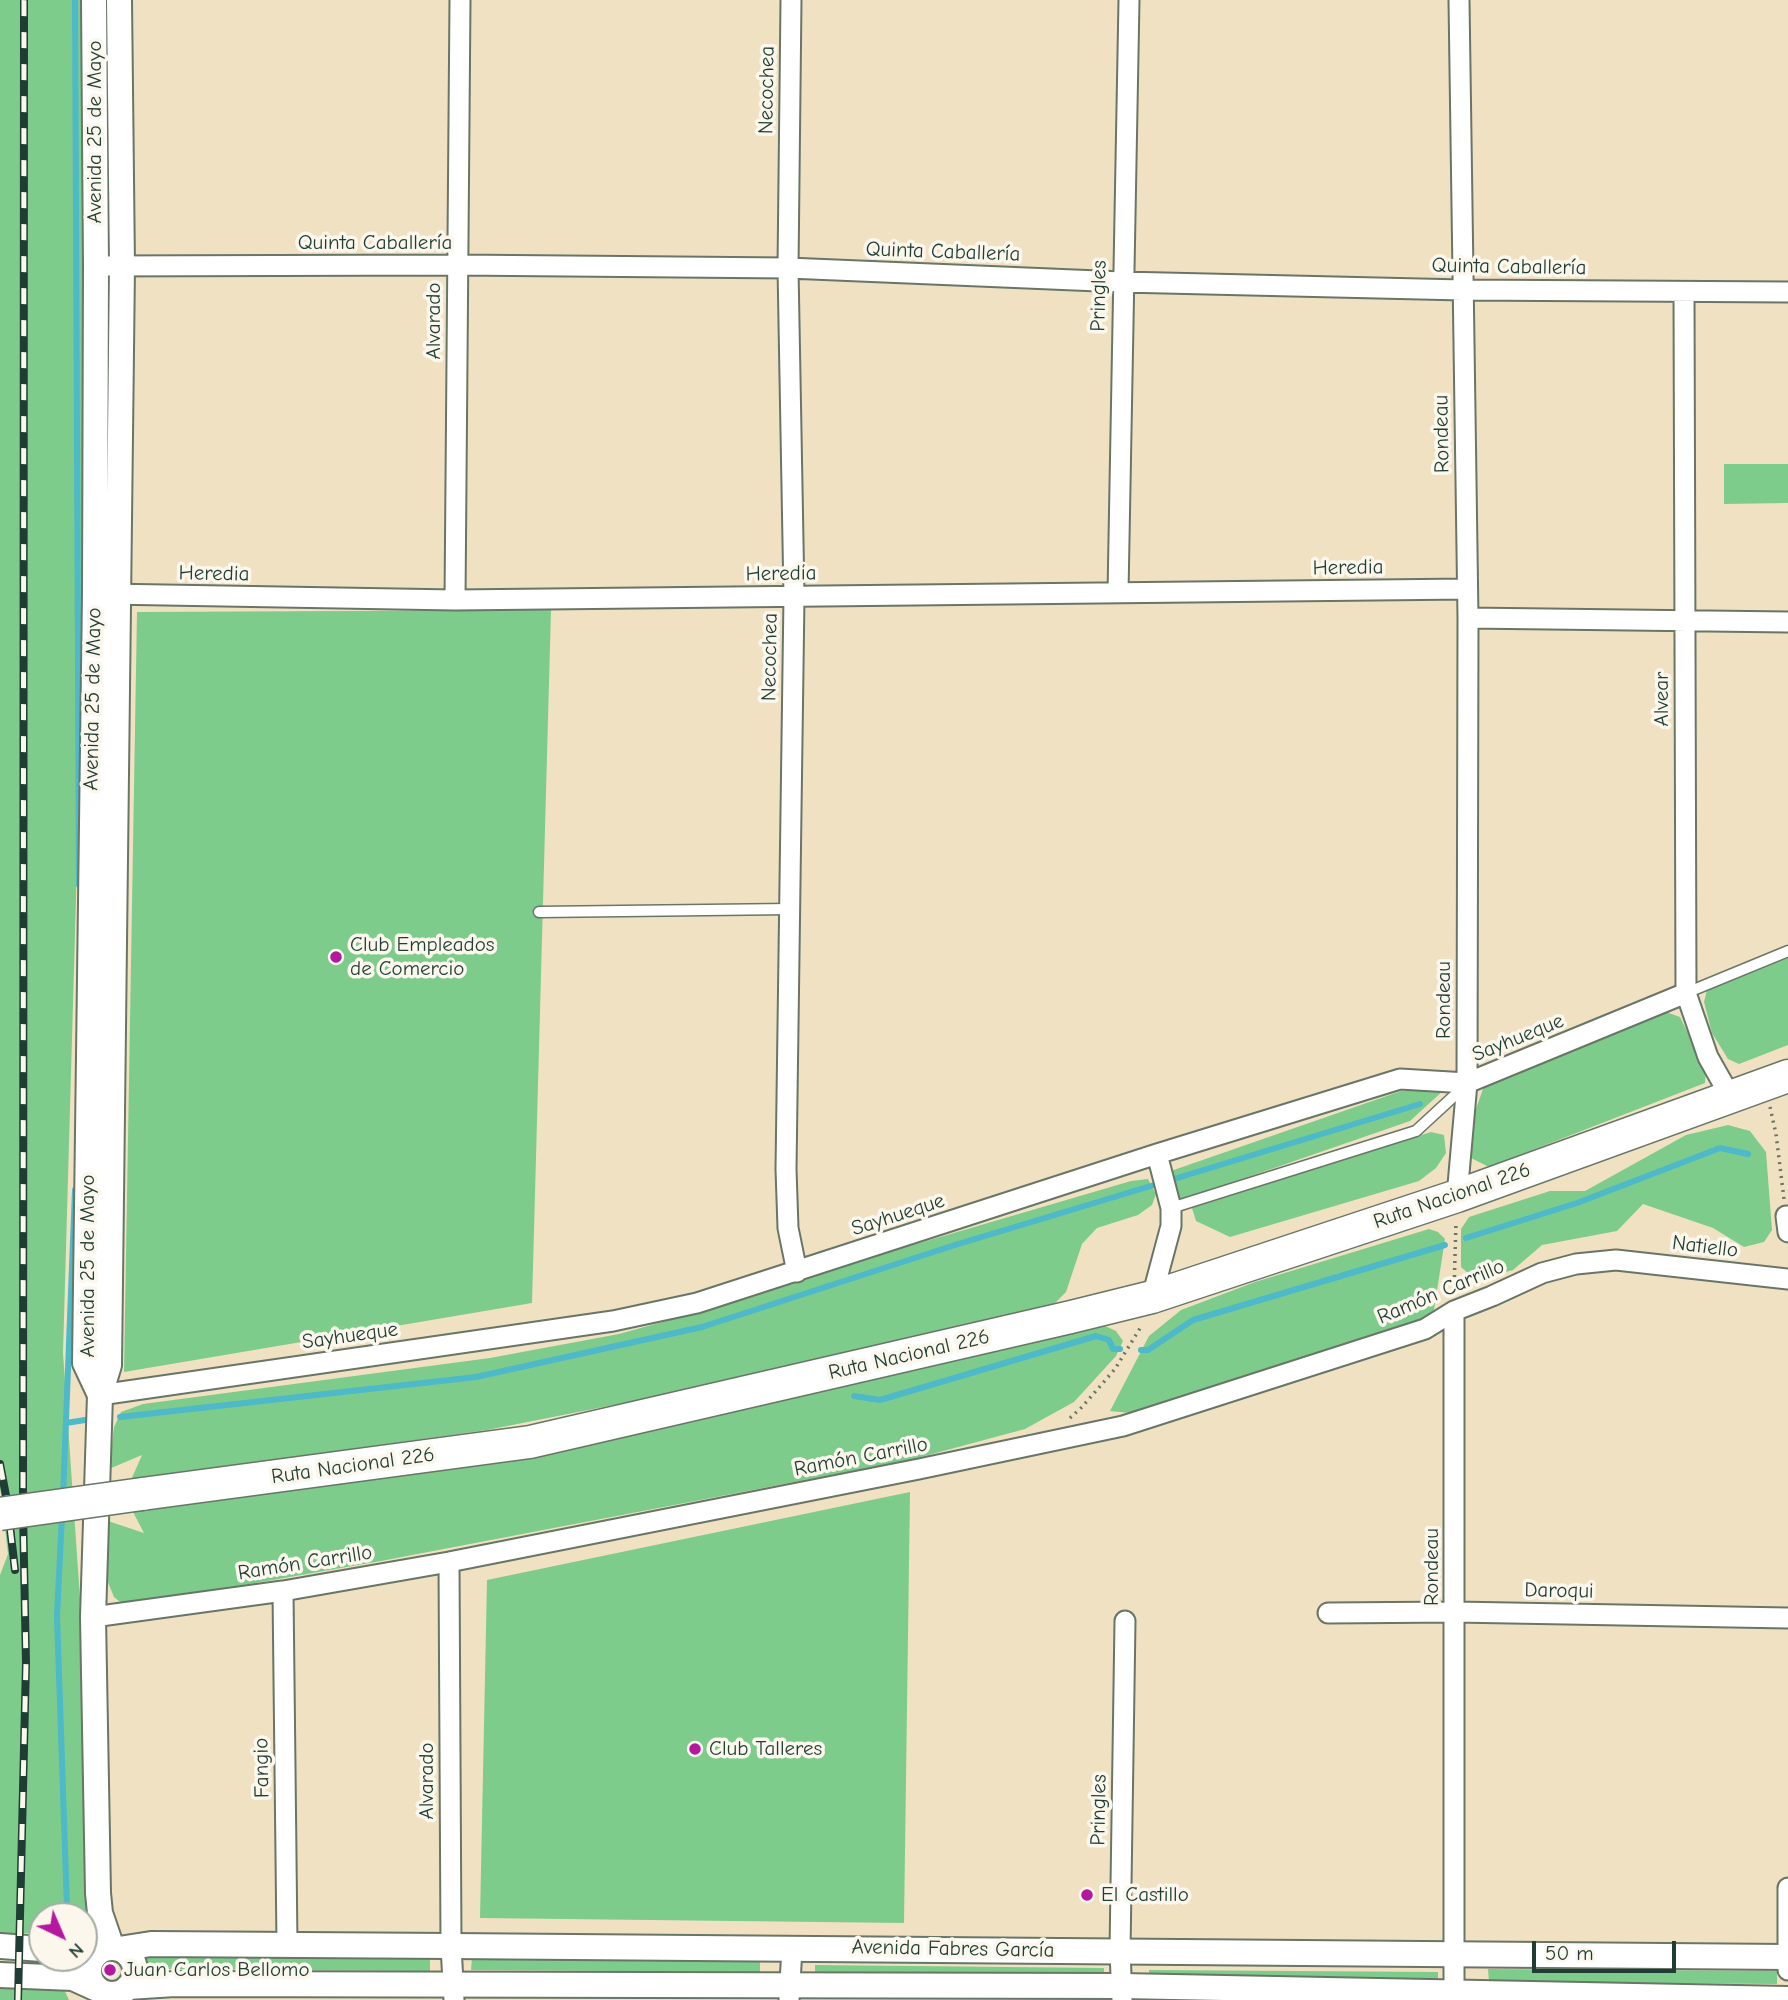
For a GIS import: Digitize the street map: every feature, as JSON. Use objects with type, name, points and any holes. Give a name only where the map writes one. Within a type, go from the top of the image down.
[{"type":"highway","name":"Ruta Nacional 226","points":[[0,1514],[530,1442],[1071,1318],[1152,1297],[1457,1196],[1774,1081]]},
{"type":"street","name":"Avenida 25 de Mayo","points":[[94,0],[96,266],[106,594],[108,1365],[100,1395],[93,1617],[98,1893],[104,1950]]},
{"type":"street","name":"Avenida 25 de Mayo","points":[[106,594],[122,266],[119,0]]},
{"type":"street","name":"Alvarado","points":[[455,600],[460,0]]},
{"type":"street","name":"Necochea","points":[[791,0],[788,268],[794,596],[786,1168],[788,1228],[797,1272]]},
{"type":"street","name":"Pringles","points":[[1118,593],[1129,0]]},
{"type":"street","name":"Rondeau","points":[[1457,1196],[1467,1083],[1468,618],[1460,0]]},
{"type":"street","name":"Quinta Caballería","points":[[96,266],[788,268],[1122,282],[1463,290],[1788,292]]},
{"type":"street","name":"Alvear","points":[[1684,292],[1686,993],[1708,1057],[1731,1096]]},
{"type":"street","name":"Heredia","points":[[106,594],[455,600],[1467,589]]},
{"type":"street","points":[[1468,618],[1788,622]]},
{"type":"street","name":"Sayhueque","points":[[100,1395],[613,1321],[697,1303],[1157,1154],[1401,1079],[1467,1083],[1686,993]]},
{"type":"street","points":[[1152,1297],[1171,1226],[1171,1208],[1157,1154]]},
{"type":"street","name":"Ramón Carrillo","points":[[93,1617],[283,1591],[449,1562],[1123,1426],[1425,1329],[1454,1311],[1542,1273],[1576,1264],[1616,1260]]},
{"type":"street","name":"Natiello","points":[[1616,1260],[1788,1279]]},
{"type":"street","name":"Rondeau","points":[[1454,1311],[1454,1996]]},
{"type":"street","points":[[0,1508],[0,1535]]},
{"type":"street","name":"Alvarado","points":[[449,1562],[451,1946],[454,1992]]},
{"type":"street","name":"Fangio","points":[[283,1591],[287,1945]]},
{"type":"street","name":"Daroqui","points":[[1328,1613],[1455,1612],[1788,1618]]},
{"type":"street","name":"Pringles","points":[[1122,1993],[1120,1951],[1125,1621]]},
{"type":"street","points":[[1788,1888],[1788,1961]]},
{"type":"street","name":"Avenida Fabres García","points":[[104,1950],[151,1944],[792,1948],[1454,1954],[1788,1961]]},
{"type":"street","points":[[0,1946],[28,1948]]},
{"type":"street","points":[[789,1992],[792,1948]]},
{"type":"street","points":[[0,1975],[73,1978],[96,1993],[127,1993],[135,1977],[129,1955],[104,1950],[90,1962],[88,1969],[96,1993]]},
{"type":"street","name":"Avenida Fabres García","points":[[127,1993],[175,1984],[454,1992],[1122,1993],[1788,1999]]},
{"type":"lane","points":[[539,912],[790,909]]},
{"type":"lane","points":[[1686,993],[1788,951]]},
{"type":"lane","points":[[1171,1208],[1416,1131],[1467,1083]]},
{"type":"path","points":[[1774,1081],[1770,1108],[1787,1221]]},
{"type":"path","points":[[1454,1311],[1457,1196]]},
{"type":"path","points":[[1038,1444],[1082,1407],[1115,1369],[1140,1330],[1152,1297]]},
{"type":"green space","points":[[0,0],[87,0],[87,299],[76,899],[63,1353],[82,1627],[90,1902],[28,1902],[28,1933],[0,1933],[0,1575],[8,1554],[0,1487]]},
{"type":"green space","points":[[1724,464],[1788,464],[1788,503],[1724,504]]},
{"type":"green space","name":"Club Empleados de Comercio","points":[[551,610],[532,1303],[124,1372],[137,612]]},
{"type":"green space","points":[[1788,957],[1788,1045],[1739,1064],[1728,1059],[1712,1033],[1704,1002],[1707,990]]},
{"type":"green space","points":[[1658,1009],[1680,1017],[1706,1070],[1705,1083],[1489,1167],[1471,1158],[1475,1112],[1485,1083]]},
{"type":"green space","points":[[1444,1090],[1410,1121],[1179,1201],[1168,1172],[1401,1091]]},
{"type":"green space","points":[[1728,1125],[1750,1131],[1766,1152],[1772,1230],[1764,1242],[1744,1247],[1713,1228],[1643,1204],[1617,1231],[1542,1245],[1513,1270],[1488,1277],[1470,1275],[1461,1267],[1461,1229],[1469,1217],[1550,1191],[1585,1191],[1686,1135]]},
{"type":"green space","points":[[1431,1132],[1444,1135],[1446,1153],[1436,1168],[1419,1181],[1230,1237],[1196,1221],[1192,1208]]},
{"type":"green space","points":[[1148,1179],[1156,1194],[1152,1205],[1138,1215],[1097,1228],[1082,1244],[1066,1292],[1054,1304],[1035,1314],[745,1379],[487,1430],[131,1480],[142,1455],[109,1469],[114,1427],[121,1412],[143,1404],[490,1358],[619,1334],[752,1297],[906,1247],[1131,1181]]},
{"type":"green space","points":[[1429,1229],[1438,1232],[1445,1239],[1434,1310],[1418,1326],[1130,1413],[1110,1411],[1149,1336],[1181,1310],[1255,1282]]},
{"type":"green space","points":[[1105,1326],[1116,1331],[1123,1341],[1116,1356],[1074,1402],[1025,1429],[910,1460],[381,1561],[125,1606],[114,1597],[103,1570],[105,1520],[144,1533],[132,1510],[939,1362]]},
{"type":"green space","name":"Club Talleres","points":[[910,1492],[904,1923],[480,1918],[487,1580]]},
{"type":"green space","points":[[141,1956],[430,1958],[430,1971],[141,1969]]},
{"type":"green space","points":[[472,1957],[760,1959],[760,1972],[471,1970]]},
{"type":"green space","points":[[815,1965],[1104,1968],[1104,1980],[815,1978]]},
{"type":"green space","points":[[1488,1969],[1777,1971],[1777,1984],[1489,1982]]},
{"type":"green space","points":[[1149,1970],[1438,1972],[1438,1984],[1149,1983]]},
{"type":"green space","points":[[0,1981],[62,1985],[69,2000],[0,2000]]},
{"type":"waterway","points":[[75,0],[79,885]]},
{"type":"waterway","points":[[1174,1179],[1420,1104]]},
{"type":"waterway","points":[[1466,1238],[1577,1203],[1720,1148],[1748,1154]]},
{"type":"waterway","points":[[120,1417],[476,1377],[702,1327],[955,1245],[1154,1185]]},
{"type":"waterway","points":[[63,1497],[75,1190]]},
{"type":"waterway","points":[[1141,1350],[1148,1350],[1193,1320],[1445,1245]]},
{"type":"waterway","points":[[854,1396],[880,1400],[1096,1336],[1109,1340],[1113,1349],[1120,1349]]},
{"type":"waterway","points":[[66,1423],[85,1420]]},
{"type":"waterway","points":[[62,1515],[57,1616],[67,1902]]},
{"type":"railway","points":[[18,2000],[26,1663],[23,1511],[24,0]]},
{"type":"railway","points":[[0,1464],[15,1570]]},
{"type":"place","name":"Club Empleados de Comercio","points":[[336,957]]},
{"type":"place","name":"Club Talleres","points":[[695,1749]]},
{"type":"place","name":"El Castillo","points":[[1087,1895]]},
{"type":"place","name":"Juan Carlos Bellomo","points":[[110,1970]]}]
